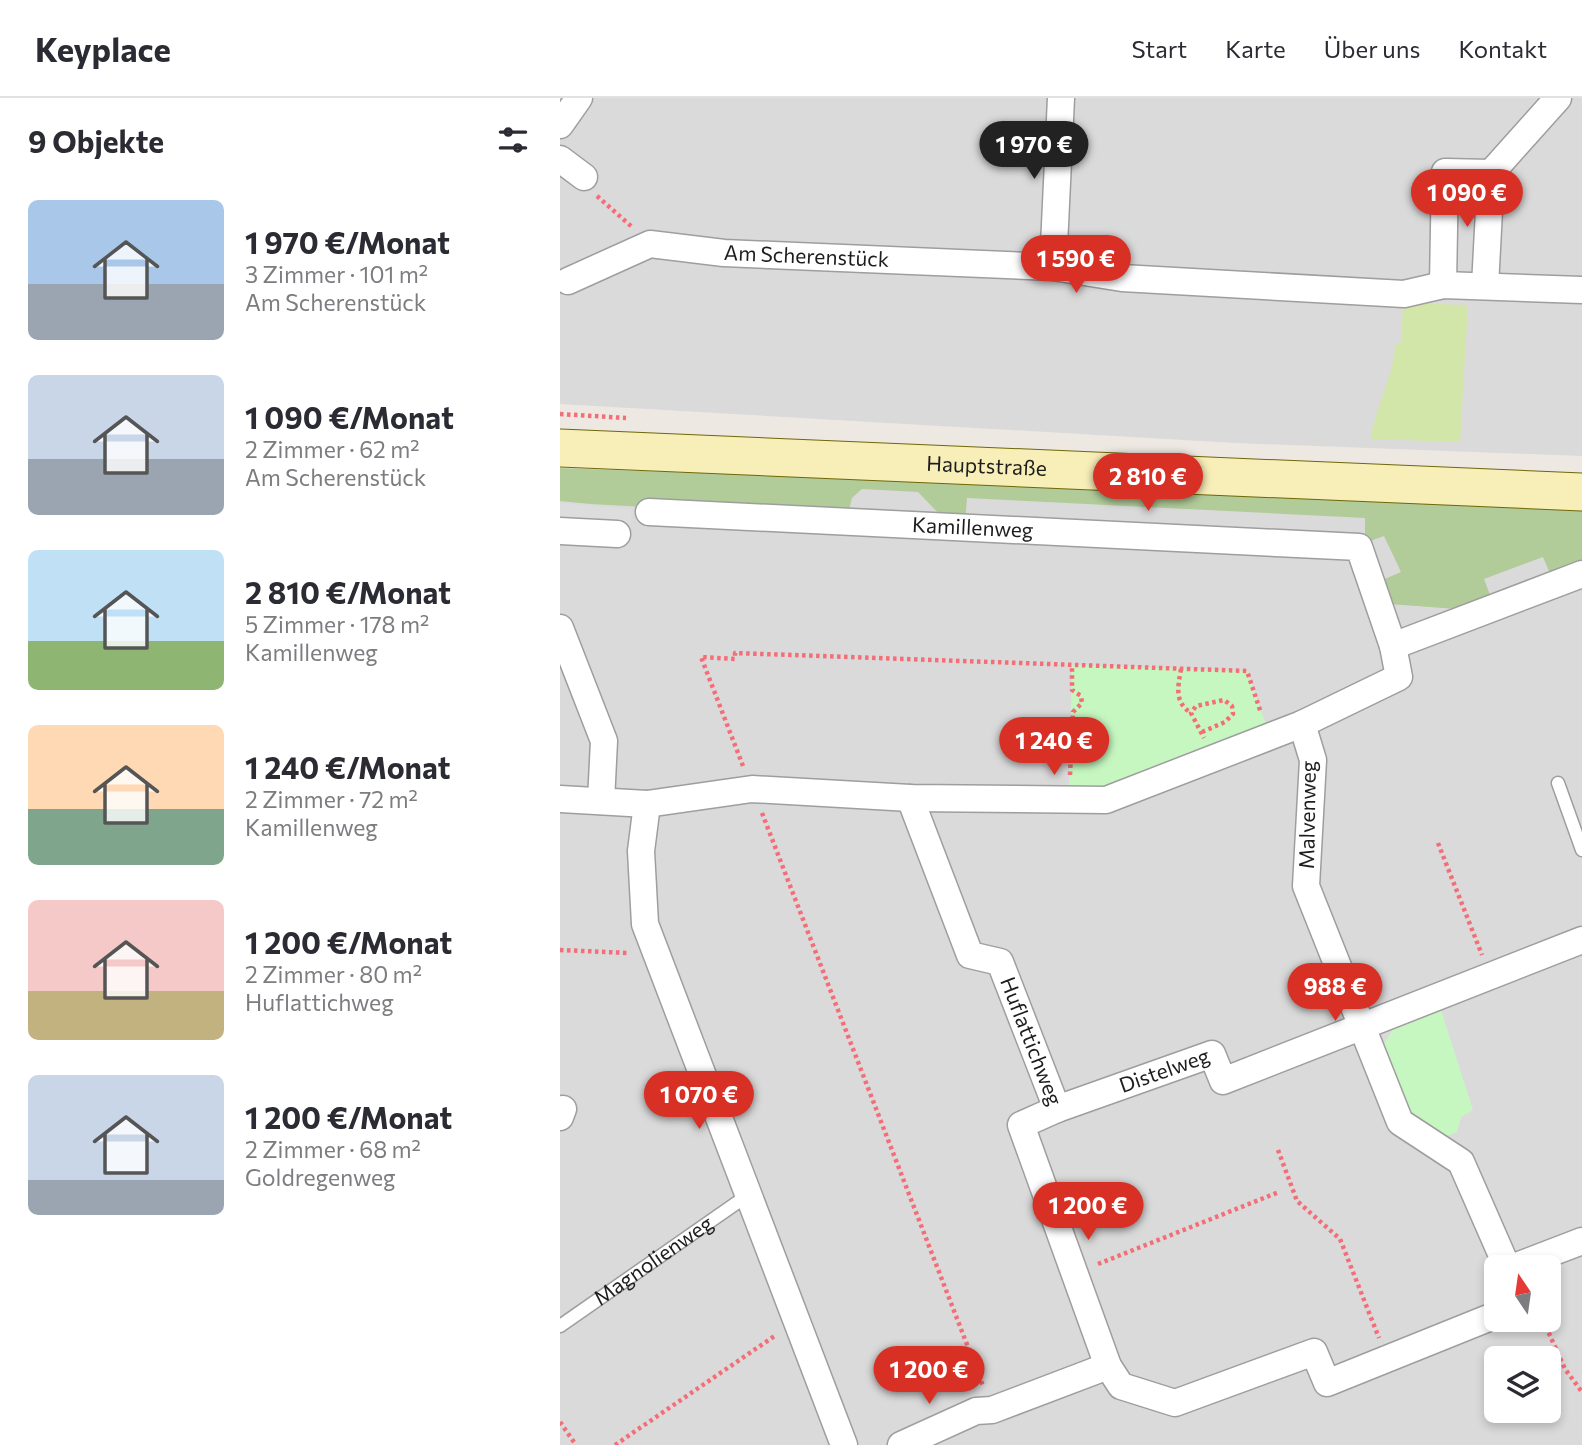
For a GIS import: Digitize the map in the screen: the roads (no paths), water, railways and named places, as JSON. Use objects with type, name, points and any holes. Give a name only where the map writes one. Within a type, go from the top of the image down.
[{"type":"main road","name":"Hauptstraße","points":[[560,448],[1582,492]]},
{"type":"street","points":[[560,125],[579,98]]},
{"type":"street","points":[[1054,267],[1061,98]]},
{"type":"street","points":[[1485,286],[1491,173],[1558,98]]},
{"type":"street","points":[[560,159],[584,177]]},
{"type":"street","points":[[1443,285],[1445,172],[1491,173]]},
{"type":"street","name":"Am Scherenstück","points":[[568,281],[650,244],[724,253],[1054,267],[1122,278],[1404,294],[1443,285],[1582,290]]},
{"type":"street","name":"Kamillenweg","points":[[560,799],[647,804],[752,789],[910,798],[1106,800],[1302,724],[1399,677],[1393,646],[1359,547],[649,512]]},
{"type":"street","points":[[560,531],[617,534]]},
{"type":"street","points":[[1393,646],[1582,575]]},
{"type":"street","points":[[560,628],[569,676],[604,741],[601,801]]},
{"type":"street","name":"Malvenweg","points":[[1302,724],[1313,760],[1306,886],[1399,1122],[1461,1162],[1502,1255]]},
{"type":"street","name":"Huflattichweg","points":[[910,798],[970,955],[1000,962],[1057,1109],[1021,1125],[1108,1366],[1121,1386],[1175,1403],[1314,1352],[1327,1383],[1484,1320]]},
{"type":"street","points":[[647,804],[641,851],[645,924],[844,1445]]},
{"type":"street","name":"Distelweg","points":[[1057,1109],[1212,1054],[1223,1081],[1582,940]]},
{"type":"street","points":[[1545,1255],[1582,1241]]},
{"type":"street","points":[[901,1445],[984,1410],[1108,1366]]},
{"type":"lane","points":[[1558,783],[1582,850]]},
{"type":"lane","name":"Magnolienweg","points":[[560,1326],[748,1195]]}]
